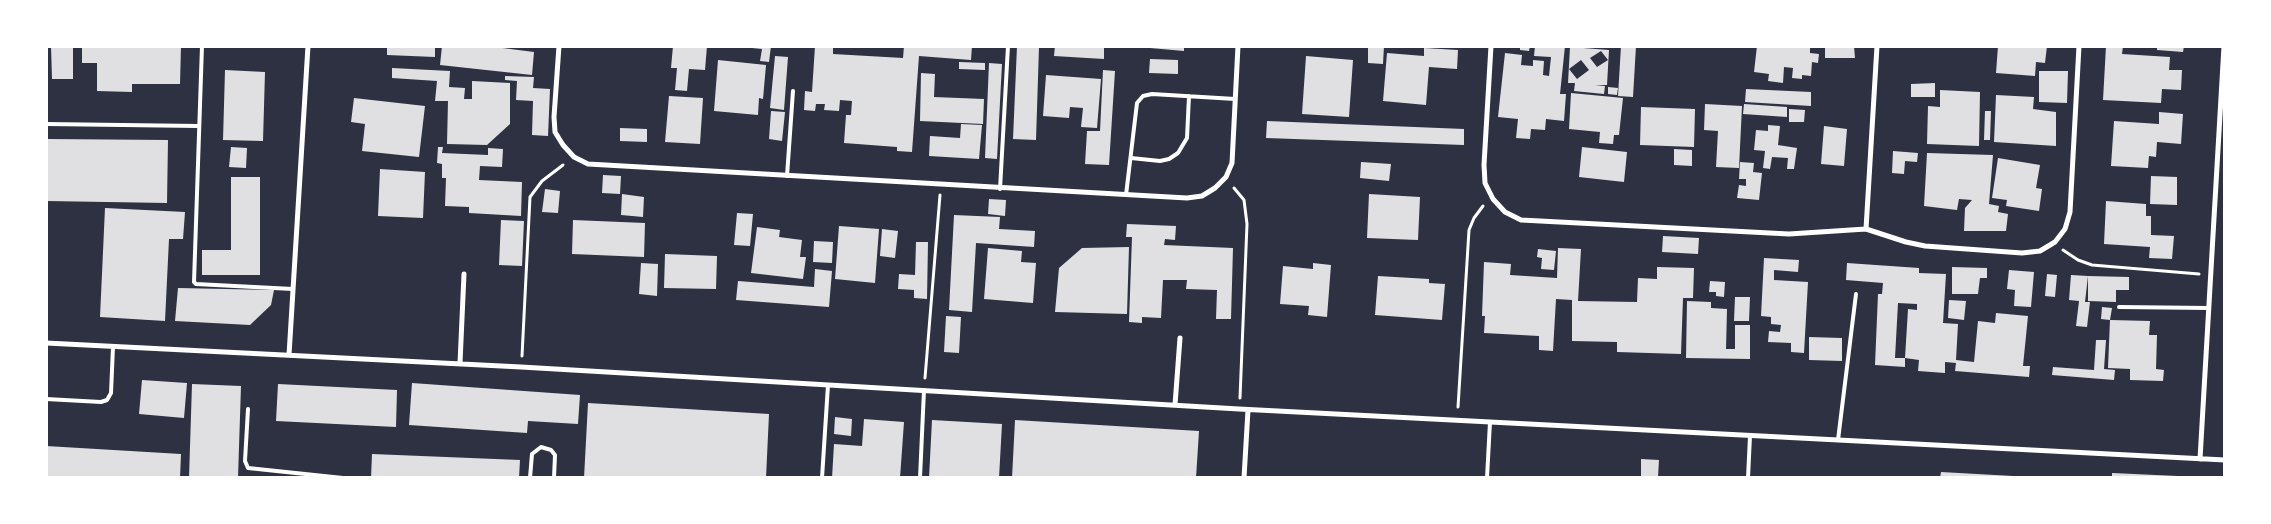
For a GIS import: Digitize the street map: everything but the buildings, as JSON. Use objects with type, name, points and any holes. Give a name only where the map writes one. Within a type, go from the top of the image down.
[{"type":"street","points":[[289,355],[308,46]]},
{"type":"street","points":[[559,46],[554,117],[555,132],[563,145],[574,156],[588,164],[1000,189],[1194,197],[1216,188],[1226,177],[1232,163],[1238,46]]},
{"type":"street","points":[[1491,46],[1484,165],[1486,183],[1493,199],[1505,212],[1521,220],[1789,234],[1866,230],[1906,242],[1944,247],[2022,252],[2040,251],[2055,242],[2066,229],[2070,212],[2079,46]]},
{"type":"street","points":[[1866,230],[1877,46]]},
{"type":"street","points":[[2200,459],[2224,46]]},
{"type":"street","points":[[460,364],[464,274]]},
{"type":"street","points":[[1175,405],[1180,338]]},
{"type":"street","points":[[46,343],[521,367],[1239,410],[2225,460]]},
{"type":"street","points":[[1244,478],[1248,410]]},
{"type":"lane","points":[[202,46],[194,283],[293,289]]},
{"type":"lane","points":[[1000,189],[1008,46]]},
{"type":"lane","points":[[787,176],[793,91]]},
{"type":"lane","points":[[1126,195],[1137,103],[1143,96],[1152,94],[1236,99]]},
{"type":"lane","points":[[1131,158],[1160,161],[1169,159],[1178,153],[1187,138],[1189,96]]},
{"type":"lane","points":[[46,124],[199,126]]},
{"type":"lane","points":[[1838,440],[1856,294]]},
{"type":"lane","points":[[2119,307],[2209,308]]},
{"type":"lane","points":[[46,399],[101,402],[107,400],[111,393],[113,347]]},
{"type":"lane","points":[[822,478],[828,385]]},
{"type":"lane","points":[[920,478],[924,390]]},
{"type":"lane","points":[[248,409],[245,461],[248,468],[343,478]]},
{"type":"lane","points":[[1487,478],[1490,422]]},
{"type":"lane","points":[[1748,478],[1750,436]]},
{"type":"lane","points":[[530,478],[532,454],[541,447],[546,447],[555,455],[554,478]]},
{"type":"path","points":[[521,367],[530,197],[542,181],[574,156]]},
{"type":"path","points":[[1226,177],[1244,200],[1246,224],[1247,255],[1239,410]]},
{"type":"path","points":[[924,390],[941,185]]},
{"type":"path","points":[[1458,420],[1469,230],[1474,218],[1482,207],[1493,199]]},
{"type":"path","points":[[2055,242],[2072,256],[2092,265],[2211,275]]}]
